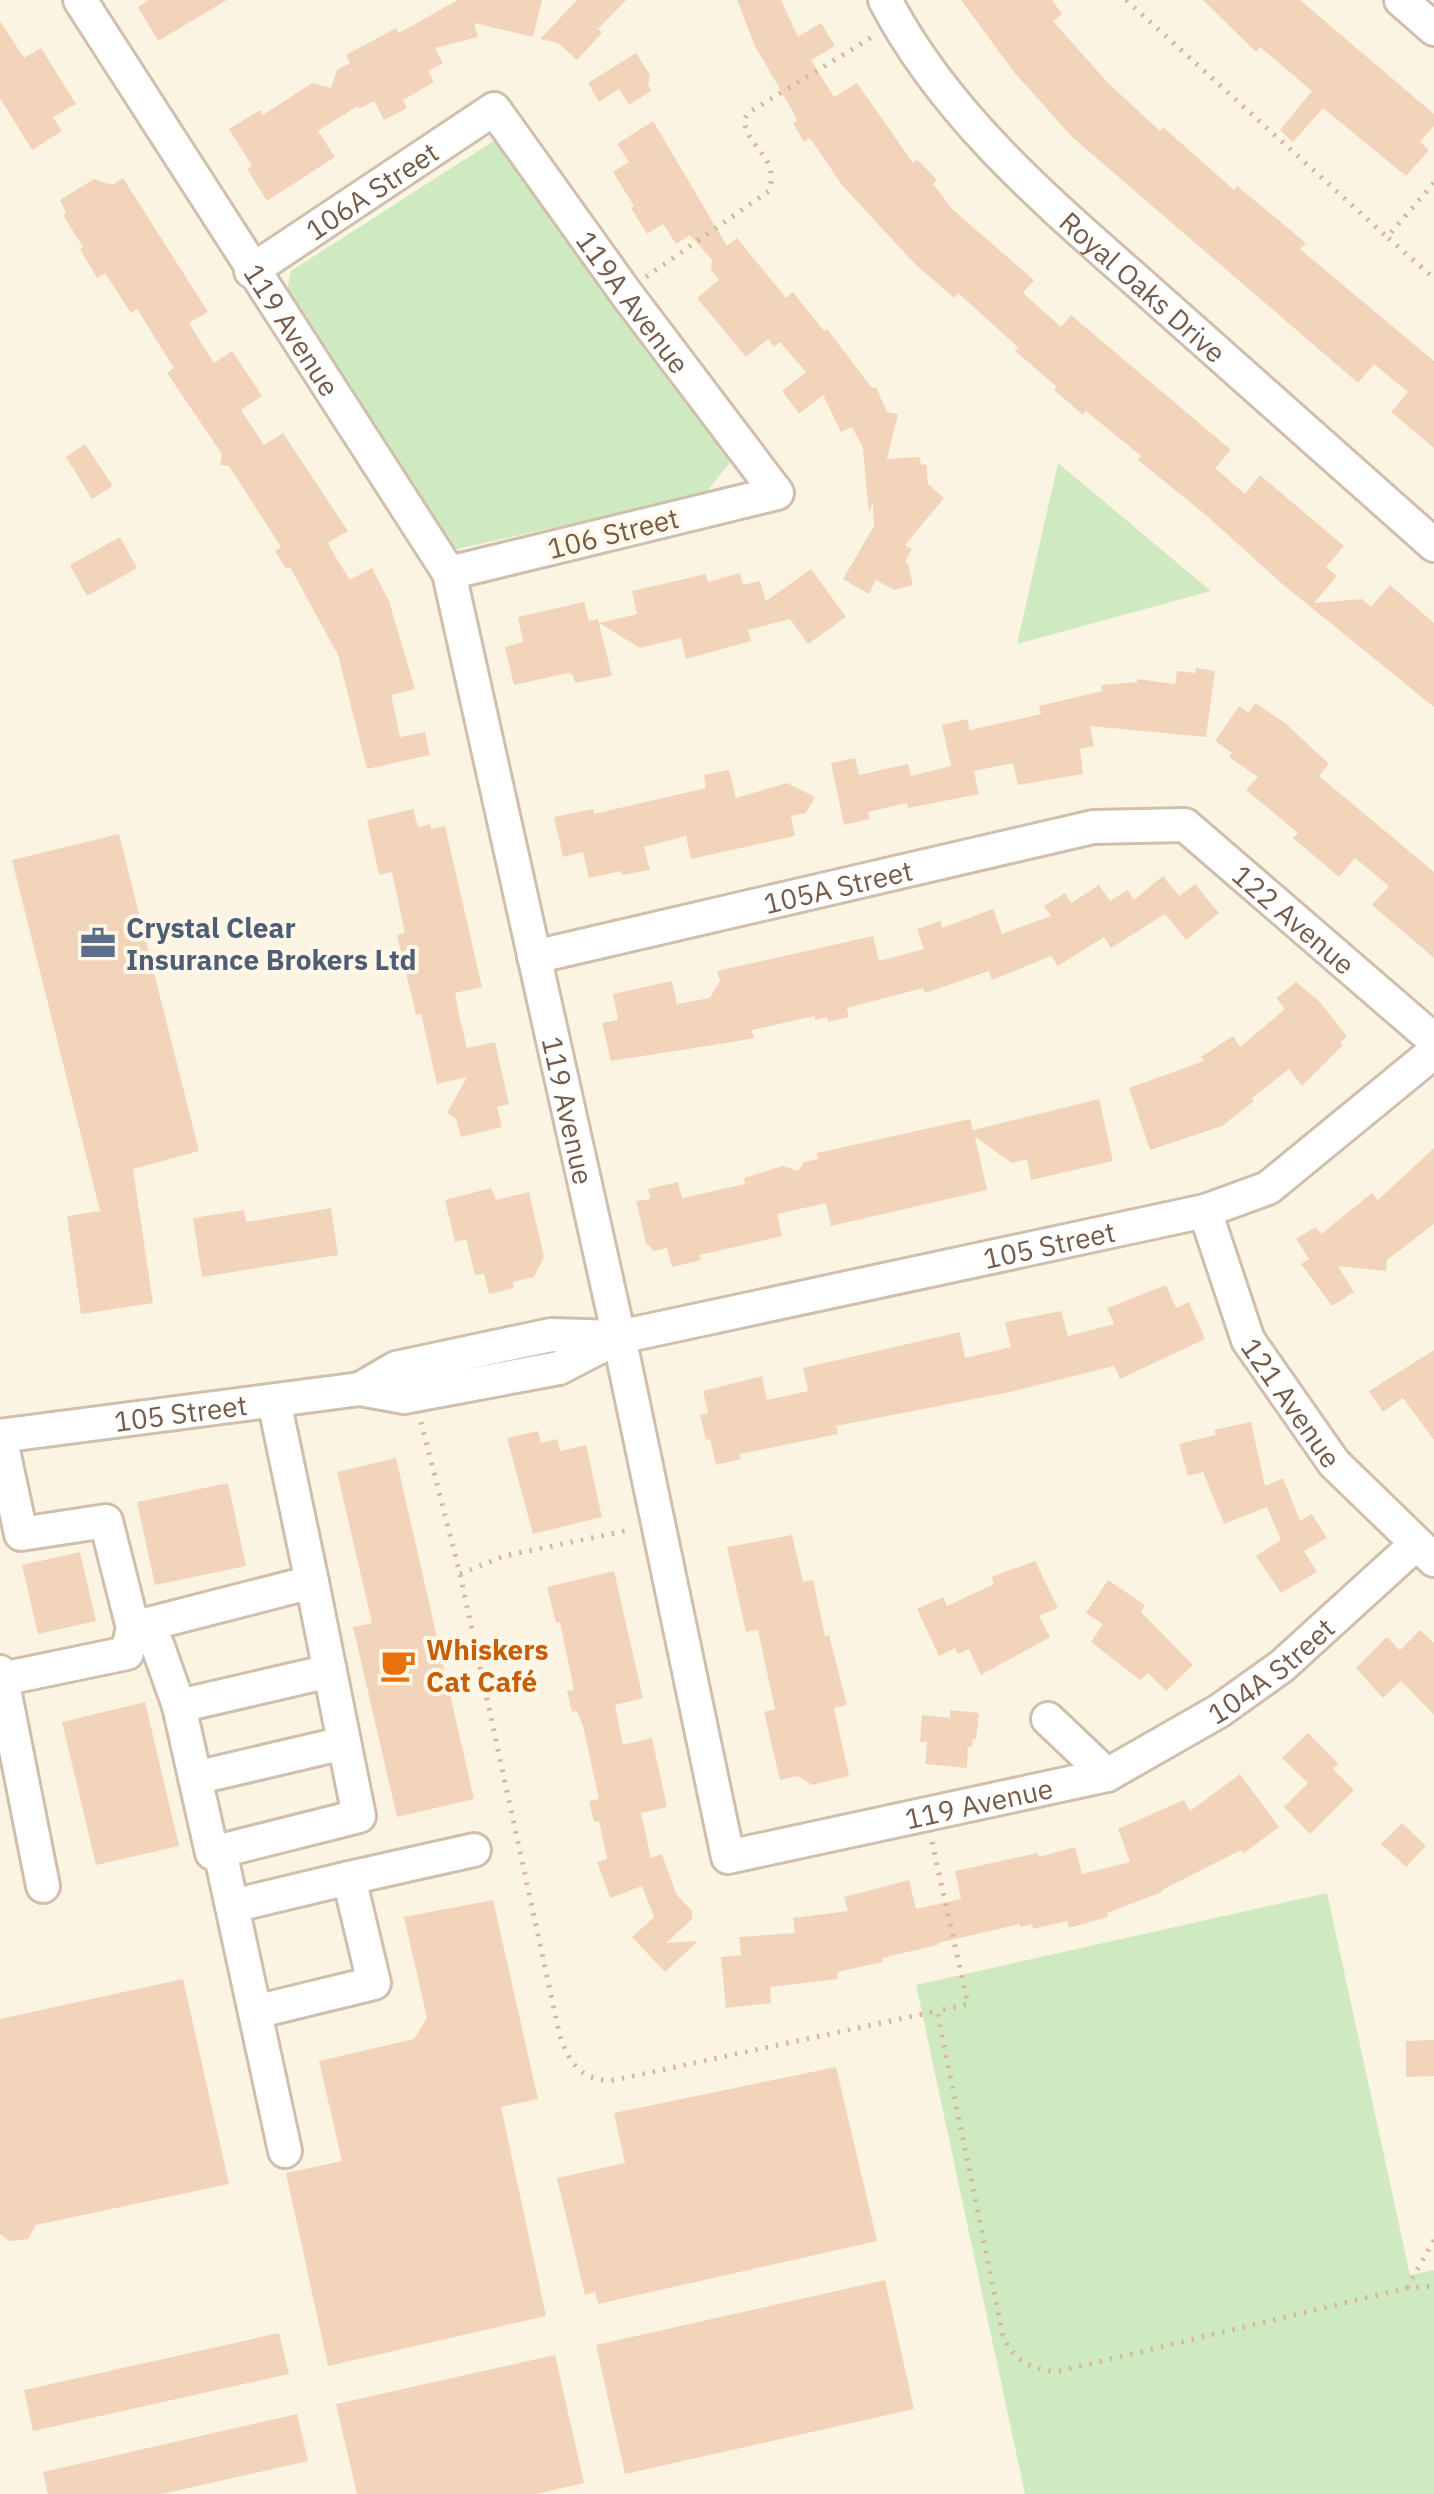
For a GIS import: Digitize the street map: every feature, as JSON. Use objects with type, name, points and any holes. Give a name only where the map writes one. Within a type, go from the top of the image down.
[{"type":"street","name":"119 Avenue","points":[[80,0],[449,572],[619,1337],[728,1856],[1107,1775]]},
{"type":"street","points":[[1400,0],[1434,29]]},
{"type":"street","name":"Royal Oaks Drive","points":[[891,11],[948,96],[1011,168],[1434,546]]},
{"type":"street","name":"106A Street","points":[[251,270],[494,109]]},
{"type":"street","name":"119A Avenue","points":[[494,109],[625,292],[777,493]]},
{"type":"street","name":"106 Street","points":[[449,572],[777,493]]},
{"type":"street","name":"122 Avenue","points":[[1142,826],[1185,825],[1434,1040]]},
{"type":"street","name":"105A Street","points":[[534,957],[1094,827],[1142,826]]},
{"type":"street","name":"105 Street","points":[[0,1436],[360,1389],[404,1397],[559,1368],[619,1337],[1206,1211],[1268,1188],[1434,1052]]},
{"type":"street","name":"121 Avenue","points":[[1206,1211],[1248,1340],[1334,1463],[1425,1552]]},
{"type":"street","points":[[133,1628],[156,1644],[179,1706],[212,1852],[359,1816],[274,1401]]},
{"type":"street","points":[[0,1436],[11,1536],[106,1521],[133,1628],[128,1653],[1,1676],[43,1886]]},
{"type":"street","name":"104A Street","points":[[1107,1775],[1218,1711],[1282,1666],[1425,1552]]},
{"type":"street","points":[[133,1628],[312,1582]]},
{"type":"street","points":[[179,1706],[330,1671]]},
{"type":"street","name":"119 Avenue","points":[[1048,1719],[1107,1775]]},
{"type":"street","points":[[196,1778],[344,1742]]},
{"type":"street","points":[[232,1906],[474,1850]]},
{"type":"street","points":[[220,1851],[285,2150]]},
{"type":"street","points":[[255,2012],[374,1983],[348,1878]]},
{"type":"path","points":[[1126,0],[1434,278]]},
{"type":"path","points":[[625,292],[769,191],[774,177],[745,130],[748,113],[891,11]]},
{"type":"path","points":[[1387,237],[1434,183]]},
{"type":"path","points":[[419,1413],[460,1574],[559,2032],[572,2066],[604,2082],[968,2004],[926,1814]]},
{"type":"path","points":[[460,1574],[504,1556],[638,1529]]},
{"type":"path","points":[[937,2011],[1002,2336],[1020,2361],[1056,2372],[1407,2288],[1434,2286]]},
{"type":"path","points":[[1407,2288],[1434,2240]]},
{"type":"green space","points":[[495,140],[731,461],[705,494],[444,552],[285,300],[291,271]]},
{"type":"green space","points":[[1058,463],[1211,591],[1017,644]]},
{"type":"green space","points":[[1327,1893],[1410,2275],[1434,2270],[1434,2494],[1025,2494],[916,1985]]},
{"type":"building","points":[[149,0],[227,0],[158,41],[138,7]]},
{"type":"building","points":[[458,0],[542,0],[533,37],[474,23],[478,37],[435,48],[443,63],[428,71],[434,82],[403,100],[407,108],[384,120],[374,101],[356,107],[318,131],[335,157],[267,201],[247,169],[252,166],[229,129],[260,110],[263,115],[312,83],[331,88],[337,70],[350,63],[346,55],[396,28],[399,33]]},
{"type":"building","points":[[577,0],[626,0],[598,29],[602,33],[577,60],[558,43],[540,39]]},
{"type":"building","points":[[737,0],[781,0],[798,37],[821,23],[835,46],[811,60],[834,97],[857,83],[913,163],[917,159],[937,180],[933,184],[952,209],[1034,280],[1023,293],[1061,327],[1071,315],[1231,450],[1215,468],[1245,494],[1260,475],[1344,546],[1326,567],[1337,576],[1314,603],[1362,599],[1371,607],[1390,585],[1434,623],[1434,707],[1281,583],[1138,460],[1141,456],[1086,411],[1083,415],[1015,351],[1018,347],[958,293],[954,298],[914,263],[842,185],[810,138],[804,142],[793,123],[797,121],[792,110],[755,46]]},
{"type":"building","points":[[961,0],[1052,0],[1062,14],[1053,21],[1108,83],[1160,131],[1163,127],[1234,190],[1237,186],[1306,243],[1300,249],[1434,361],[1434,448],[1391,412],[1408,392],[1374,364],[1358,383],[1072,137],[1014,72]]},
{"type":"building","points":[[1203,0],[1300,0],[1434,114],[1434,126],[1420,142],[1429,150],[1406,176],[1323,108],[1293,142],[1280,130],[1312,91],[1260,47],[1256,52]]},
{"type":"building","points":[[0,21],[24,58],[41,48],[76,104],[53,117],[62,131],[32,150],[0,98]]},
{"type":"building","points":[[636,53],[650,75],[651,91],[629,105],[619,89],[599,102],[588,83]]},
{"type":"building","points":[[653,121],[727,246],[737,238],[786,298],[793,292],[872,388],[876,387],[887,412],[898,414],[887,459],[920,457],[921,465],[926,464],[928,484],[944,498],[905,545],[912,549],[905,562],[913,585],[894,590],[876,580],[869,594],[843,579],[874,526],[873,502],[869,514],[863,448],[852,427],[841,432],[823,395],[799,414],[782,391],[806,372],[780,342],[774,347],[768,339],[746,357],[697,298],[719,280],[711,270],[712,260],[690,235],[676,244],[663,224],[647,234],[631,208],[634,206],[613,172],[629,162],[617,144]]},
{"type":"building","points":[[123,178],[208,312],[189,323],[214,363],[232,351],[262,396],[241,410],[264,445],[283,433],[348,531],[328,543],[350,580],[372,568],[389,601],[415,689],[391,695],[400,737],[425,732],[430,755],[367,769],[338,655],[290,567],[286,569],[275,551],[281,547],[229,466],[220,465],[222,454],[167,373],[174,368],[137,309],[131,313],[105,273],[97,278],[80,249],[83,247],[63,215],[66,212],[60,200],[94,179],[112,185]]},
{"type":"building","points":[[85,444],[113,486],[92,499],[66,457]]},
{"type":"building","points":[[120,537],[137,568],[87,596],[70,565]]},
{"type":"building","points":[[811,569],[846,617],[808,644],[790,619],[748,630],[751,641],[686,659],[681,638],[640,648],[599,623],[637,614],[632,591],[706,574],[708,582],[740,573],[743,585],[760,581],[766,601]]},
{"type":"building","points":[[584,602],[589,621],[598,619],[612,676],[575,683],[568,673],[514,685],[505,647],[523,642],[518,617]]},
{"type":"building","points":[[1196,668],[1215,671],[1206,737],[1090,726],[1094,746],[1080,749],[1083,774],[1018,785],[1013,763],[974,771],[979,794],[908,808],[907,803],[868,812],[870,819],[844,825],[831,763],[855,758],[859,775],[908,764],[911,776],[951,766],[942,725],[967,719],[970,730],[1041,714],[1039,706],[1102,691],[1101,685],[1137,679],[1175,684],[1177,671],[1195,673]]},
{"type":"building","points":[[1255,703],[1285,723],[1329,764],[1319,776],[1434,872],[1434,958],[1372,905],[1389,886],[1355,858],[1339,877],[1293,838],[1298,833],[1246,790],[1258,777],[1229,757],[1232,753],[1215,741],[1239,706],[1249,713]]},
{"type":"building","points":[[729,770],[736,798],[787,783],[815,797],[806,813],[791,816],[795,836],[691,859],[686,836],[644,847],[650,870],[589,878],[583,852],[563,857],[554,817],[593,809],[594,814],[706,788],[704,775]]},
{"type":"building","points":[[413,809],[418,827],[445,826],[482,987],[455,993],[459,1015],[467,1048],[495,1042],[509,1104],[497,1107],[502,1127],[461,1137],[456,1119],[447,1113],[467,1077],[437,1084],[397,935],[405,933],[392,872],[379,875],[367,820]]},
{"type":"building","points":[[119,834],[199,1151],[133,1169],[153,1303],[81,1314],[67,1216],[100,1211],[12,860]]},
{"type":"building","points":[[1163,876],[1179,896],[1195,884],[1219,913],[1186,940],[1165,914],[1111,948],[1104,937],[1058,966],[1051,956],[992,980],[989,971],[925,993],[923,988],[847,1008],[849,1017],[828,1022],[827,1017],[815,1020],[815,1016],[752,1030],[754,1038],[611,1061],[602,1023],[618,1020],[613,994],[672,981],[677,1004],[710,998],[720,980],[717,971],[873,936],[879,961],[924,949],[917,929],[940,921],[942,928],[993,909],[1002,934],[1051,916],[1044,906],[1065,893],[1071,903],[1099,885],[1110,901],[1128,890],[1134,900]]},
{"type":"building","points":[[1296,982],[1318,1000],[1347,1036],[1340,1042],[1343,1045],[1302,1086],[1289,1069],[1222,1126],[1150,1150],[1129,1088],[1204,1061],[1201,1057],[1233,1036],[1240,1047],[1285,1009],[1276,998]]},
{"type":"building","points":[[1099,1099],[1113,1161],[1031,1180],[1027,1159],[1012,1163],[975,1137],[987,1190],[831,1226],[826,1203],[777,1214],[782,1236],[700,1255],[701,1260],[672,1267],[667,1248],[654,1251],[646,1243],[636,1201],[651,1199],[648,1189],[678,1182],[682,1198],[745,1184],[744,1178],[783,1166],[798,1171],[804,1162],[818,1159],[817,1153],[970,1119],[973,1130]]},
{"type":"building","points":[[1434,1148],[1434,1224],[1387,1260],[1386,1271],[1338,1266],[1354,1292],[1332,1306],[1301,1264],[1309,1259],[1296,1239],[1316,1227],[1321,1234],[1372,1193],[1378,1200]]},
{"type":"building","points":[[491,1188],[496,1200],[529,1192],[544,1257],[534,1277],[513,1282],[514,1288],[489,1294],[484,1274],[475,1275],[466,1239],[455,1242],[445,1200]]},
{"type":"building","points":[[331,1208],[338,1255],[202,1277],[193,1218],[244,1210],[246,1222]]},
{"type":"building","points":[[1166,1285],[1176,1308],[1189,1302],[1205,1339],[1120,1379],[1114,1366],[1010,1392],[836,1426],[838,1434],[740,1454],[741,1459],[716,1465],[710,1439],[706,1440],[700,1415],[708,1413],[703,1391],[762,1376],[767,1400],[808,1391],[803,1368],[960,1332],[965,1358],[1011,1347],[1005,1322],[1061,1311],[1068,1336],[1114,1324],[1107,1308]]},
{"type":"building","points":[[1434,1350],[1434,1440],[1403,1398],[1383,1412],[1369,1391]]},
{"type":"building","points":[[1251,1422],[1265,1486],[1283,1478],[1300,1521],[1312,1514],[1327,1538],[1304,1551],[1317,1572],[1281,1593],[1256,1556],[1281,1540],[1267,1507],[1224,1524],[1203,1472],[1188,1476],[1179,1444],[1216,1435],[1214,1430]]},
{"type":"building","points":[[538,1431],[541,1443],[557,1439],[560,1451],[586,1445],[602,1517],[533,1534],[507,1438]]},
{"type":"building","points":[[396,1458],[474,1799],[397,1817],[353,1627],[372,1623],[337,1472]]},
{"type":"building","points":[[228,1483],[246,1566],[155,1585],[137,1502]]},
{"type":"building","points":[[792,1535],[803,1582],[813,1580],[825,1636],[829,1635],[847,1705],[834,1708],[849,1776],[812,1785],[798,1776],[780,1780],[764,1712],[775,1709],[758,1630],[746,1632],[727,1547]]},
{"type":"building","points":[[80,1552],[96,1621],[38,1634],[22,1565]]},
{"type":"building","points":[[1035,1561],[1058,1608],[1039,1616],[1050,1637],[981,1675],[969,1649],[958,1654],[955,1648],[939,1656],[917,1609],[943,1597],[947,1606],[994,1584],[991,1577]]},
{"type":"building","points":[[614,1571],[643,1698],[615,1705],[623,1745],[652,1738],[667,1807],[641,1813],[651,1858],[662,1854],[676,1894],[692,1911],[692,1919],[666,1943],[698,1941],[665,1972],[632,1937],[654,1917],[642,1886],[610,1898],[597,1862],[607,1859],[599,1821],[594,1822],[589,1801],[599,1799],[583,1726],[577,1711],[572,1712],[567,1691],[574,1690],[560,1622],[556,1623],[547,1587]]},
{"type":"building","points":[[1108,1580],[1145,1605],[1141,1612],[1193,1665],[1166,1691],[1148,1673],[1140,1680],[1091,1642],[1103,1624],[1086,1613]]},
{"type":"building","points":[[1420,1630],[1434,1643],[1434,1715],[1401,1681],[1383,1698],[1356,1668],[1387,1637],[1400,1650]]},
{"type":"building","points":[[145,1702],[179,1846],[96,1865],[62,1722]]},
{"type":"building","points":[[950,1710],[979,1713],[976,1739],[968,1747],[967,1768],[925,1764],[927,1742],[920,1742],[922,1715],[950,1718]]},
{"type":"building","points":[[1308,1733],[1338,1763],[1333,1769],[1354,1790],[1310,1834],[1284,1807],[1308,1783],[1282,1758]]},
{"type":"building","points":[[1240,1774],[1279,1827],[1244,1853],[1241,1850],[1162,1892],[1107,1913],[1108,1917],[1069,1928],[1067,1921],[1033,1929],[1032,1924],[1020,1924],[938,1943],[882,1958],[883,1962],[837,1972],[838,1979],[770,1987],[771,2003],[726,2008],[721,1957],[741,1955],[739,1937],[795,1933],[793,1918],[848,1911],[844,1897],[909,1880],[916,1909],[961,1899],[955,1871],[1038,1853],[1039,1857],[1075,1847],[1082,1874],[1130,1862],[1118,1829],[1184,1800],[1190,1811]]},
{"type":"building","points":[[1402,1823],[1426,1846],[1406,1867],[1381,1844]]},
{"type":"building","points":[[493,1900],[538,2099],[501,2107],[546,2316],[328,2366],[286,2173],[342,2161],[319,2061],[414,2039],[427,2018],[404,1917]]},
{"type":"building","points":[[183,1979],[229,2184],[36,2225],[28,2239],[9,2241],[0,2234],[0,2019]]},
{"type":"building","points":[[1434,2040],[1434,2076],[1406,2077],[1406,2041]]},
{"type":"building","points":[[836,2067],[877,2241],[598,2304],[595,2292],[585,2295],[557,2178],[625,2163],[614,2113]]},
{"type":"building","points":[[885,2280],[914,2409],[625,2474],[596,2345]]},
{"type":"building","points":[[279,2333],[289,2374],[33,2431],[24,2390]]},
{"type":"building","points":[[555,2355],[584,2483],[536,2494],[357,2494],[336,2404]]},
{"type":"building","points":[[297,2414],[308,2461],[162,2494],[48,2494],[43,2472]]},
{"type":"place","name":"Crystal Clear Insurance Brokers Ltd","points":[[98,943]]},
{"type":"place","name":"Whiskers Cat Café","points":[[398,1665]]}]
